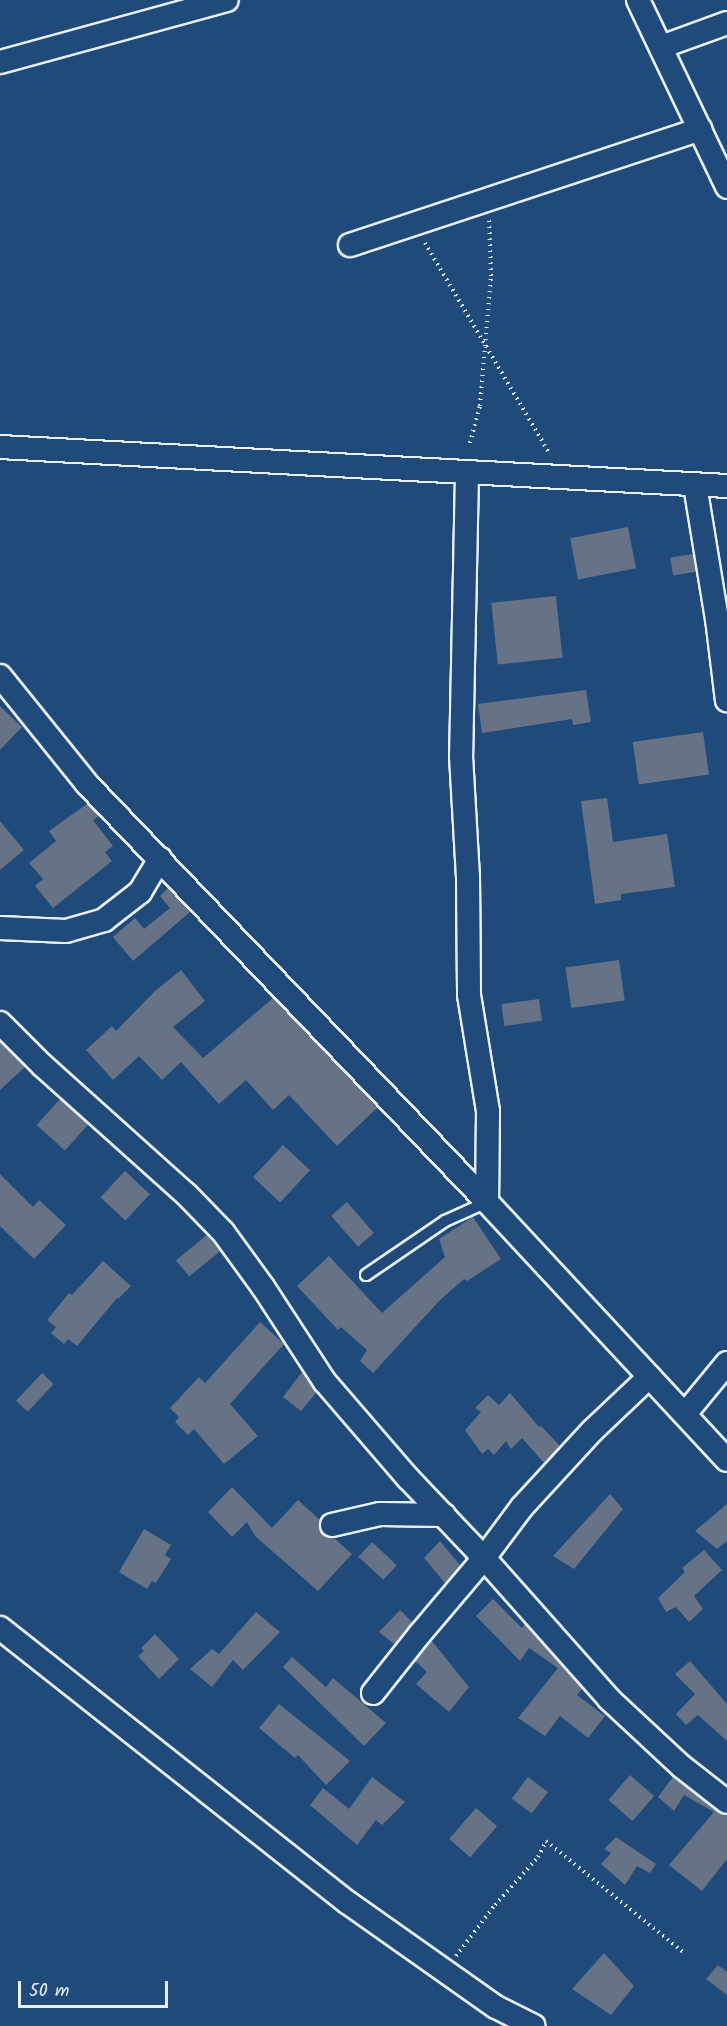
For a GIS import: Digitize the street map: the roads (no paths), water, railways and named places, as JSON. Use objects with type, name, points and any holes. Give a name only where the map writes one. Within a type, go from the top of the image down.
[{"type":"street","points":[[0,62],[227,0]]},
{"type":"street","points":[[638,0],[727,187]]},
{"type":"street","points":[[660,47],[727,23]]},
{"type":"street","points":[[350,245],[700,129]]},
{"type":"street","points":[[0,447],[467,474],[727,486]]},
{"type":"street","points":[[467,474],[461,756],[468,876],[469,995],[488,1111],[487,1202]]},
{"type":"street","points":[[695,485],[727,700]]},
{"type":"street","points":[[0,675],[87,784],[487,1202],[727,1460]]},
{"type":"street","points":[[0,928],[66,931],[104,920],[140,892],[160,859]]},
{"type":"street","points":[[0,1023],[42,1065],[186,1194],[223,1232],[263,1287],[325,1382],[609,1699],[681,1766],[727,1802]]},
{"type":"street","points":[[685,1414],[727,1363]]},
{"type":"street","points":[[374,1693],[530,1499],[591,1431],[649,1377]]},
{"type":"street","points":[[332,1525],[380,1514],[444,1515]]},
{"type":"street","points":[[0,1628],[348,1902],[496,2007],[534,2026]]},
{"type":"lane","points":[[366,1275],[445,1221],[487,1202]]}]
